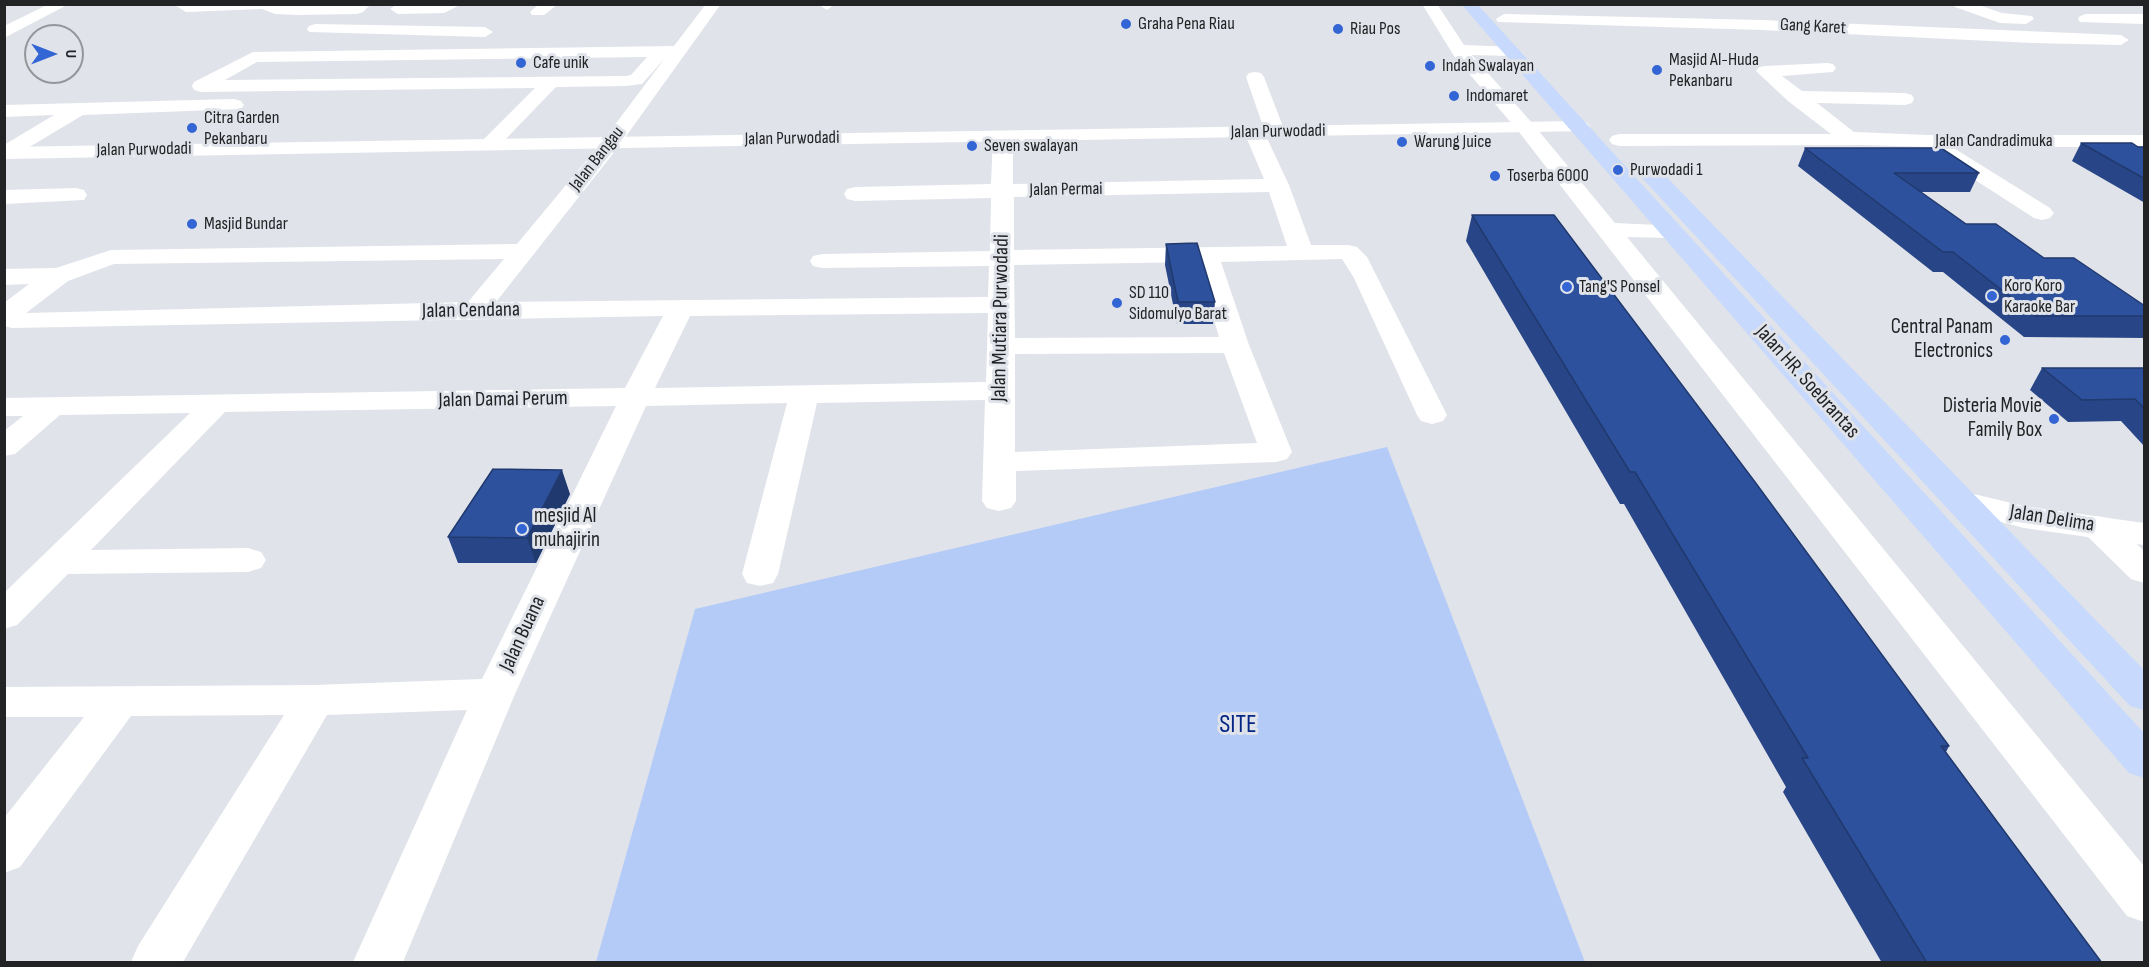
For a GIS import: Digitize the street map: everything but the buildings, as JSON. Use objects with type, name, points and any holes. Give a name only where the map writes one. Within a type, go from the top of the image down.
[{"type":"main road","name":"Jalan HR. Soebrantas","points":[[1468,4],[2145,761]]},
{"type":"main road","name":"Jalan HR. Soebrantas","points":[[1497,12],[2145,694]]},
{"type":"street","points":[[4,33],[62,4]]},
{"type":"street","points":[[180,4],[186,6],[269,5],[275,9],[297,10],[360,7],[444,8],[455,4]]},
{"type":"street","name":"Jalan Bangau","points":[[476,310],[612,142],[675,43],[714,4]]},
{"type":"street","points":[[1429,4],[1459,50],[1526,128],[2145,901]]},
{"type":"street","points":[[1960,4],[2000,18],[2046,19]]},
{"type":"street","name":"Gang Karet","points":[[1497,12],[2021,38],[2121,40]]},
{"type":"street","points":[[2069,19],[2145,19]]},
{"type":"street","points":[[315,29],[503,32]]},
{"type":"street","points":[[675,43],[636,80],[201,86],[253,57],[486,54],[675,43]]},
{"type":"street","points":[[1459,50],[1510,51]]},
{"type":"street","points":[[455,83],[486,54]]},
{"type":"street","points":[[1827,68],[1765,71],[1795,97],[1851,138]]},
{"type":"street","points":[[1255,77],[1278,185],[1301,252]]},
{"type":"street","points":[[489,144],[551,82]]},
{"type":"street","points":[[1795,97],[1905,99]]},
{"type":"street","points":[[4,111],[244,104]]},
{"type":"street","points":[[5,153],[78,109]]},
{"type":"street","name":"Jalan Purwodadi","points":[[5,153],[1580,127]]},
{"type":"street","name":"Jalan Mutiara Purwodadi","points":[[999,501],[1003,136]]},
{"type":"street","name":"Jalan Candradimuka","points":[[1618,140],[1851,138],[1928,141],[2145,141]]},
{"type":"street","points":[[1928,141],[2042,213]]},
{"type":"street","points":[[1952,157],[2102,158]]},
{"type":"street","name":"Jalan Permai","points":[[855,194],[1278,185]]},
{"type":"street","points":[[4,197],[76,195]]},
{"type":"street","points":[[1607,230],[1672,231]]},
{"type":"street","points":[[4,277],[59,276],[111,257],[525,251]]},
{"type":"street","points":[[822,261],[1348,252],[1355,257],[1432,415]]},
{"type":"street","points":[[1000,462],[1276,452],[1236,345],[1207,255]]},
{"type":"street","name":"Jalan Cendana","points":[[59,276],[30,295],[7,315],[12,320],[31,321],[476,310],[678,310],[1002,305]]},
{"type":"street","name":"Jalan Buana","points":[[378,963],[495,694],[635,398],[676,320],[678,310]]},
{"type":"street","points":[[4,343],[31,321]]},
{"type":"street","points":[[1001,346],[1236,345]]},
{"type":"street","name":"Jalan Damai Perum","points":[[4,407],[1001,391]]},
{"type":"street","points":[[760,574],[804,394]]},
{"type":"street","points":[[4,447],[54,405]]},
{"type":"street","points":[[4,616],[215,405]]},
{"type":"street","name":"Jalan Delima","points":[[1961,501],[2024,517],[2145,534]]},
{"type":"street","points":[[2098,527],[2145,571]]},
{"type":"street","points":[[58,562],[248,560]]},
{"type":"street","points":[[4,702],[315,700],[495,694]]},
{"type":"street","points":[[156,963],[315,700]]},
{"type":"street","points":[[4,853],[119,702]]},
{"type":"green space","name":"SITE","points":[[1387,447],[1585,962],[596,962],[695,609]]},
{"type":"place","name":"Graha Pena Riau","points":[[1126,24]]},
{"type":"place","name":"Riau Pos","points":[[1338,29]]},
{"type":"place","name":"Cafe unik","points":[[521,63]]},
{"type":"place","name":"Indah Swalayan","points":[[1430,66]]},
{"type":"place","name":"Masjid Al-Huda Pekanbaru","points":[[1657,70]]},
{"type":"place","name":"Indomaret","points":[[1454,96]]},
{"type":"place","name":"Citra Garden Pekanbaru","points":[[192,128]]},
{"type":"place","name":"Warung Juice","points":[[1402,142]]},
{"type":"place","name":"Seven swalayan","points":[[972,146]]},
{"type":"place","name":"Purwodadi 1","points":[[1618,170]]},
{"type":"place","name":"Toserba 6000","points":[[1495,176]]},
{"type":"place","name":"Masjid Bundar","points":[[192,224]]},
{"type":"place","name":"Tang'S Ponsel","points":[[1567,287]]},
{"type":"place","name":"Koro Koro Karaoke Bar","points":[[1992,296]]},
{"type":"place","name":"SD 110 Sidomulyo Barat","points":[[1117,303]]},
{"type":"place","name":"Central Panam Electronics","points":[[2005,340]]},
{"type":"place","name":"Disteria Movie Family Box","points":[[2054,419]]},
{"type":"place","name":"mesjid Al muhajirin","points":[[522,529]]}]
